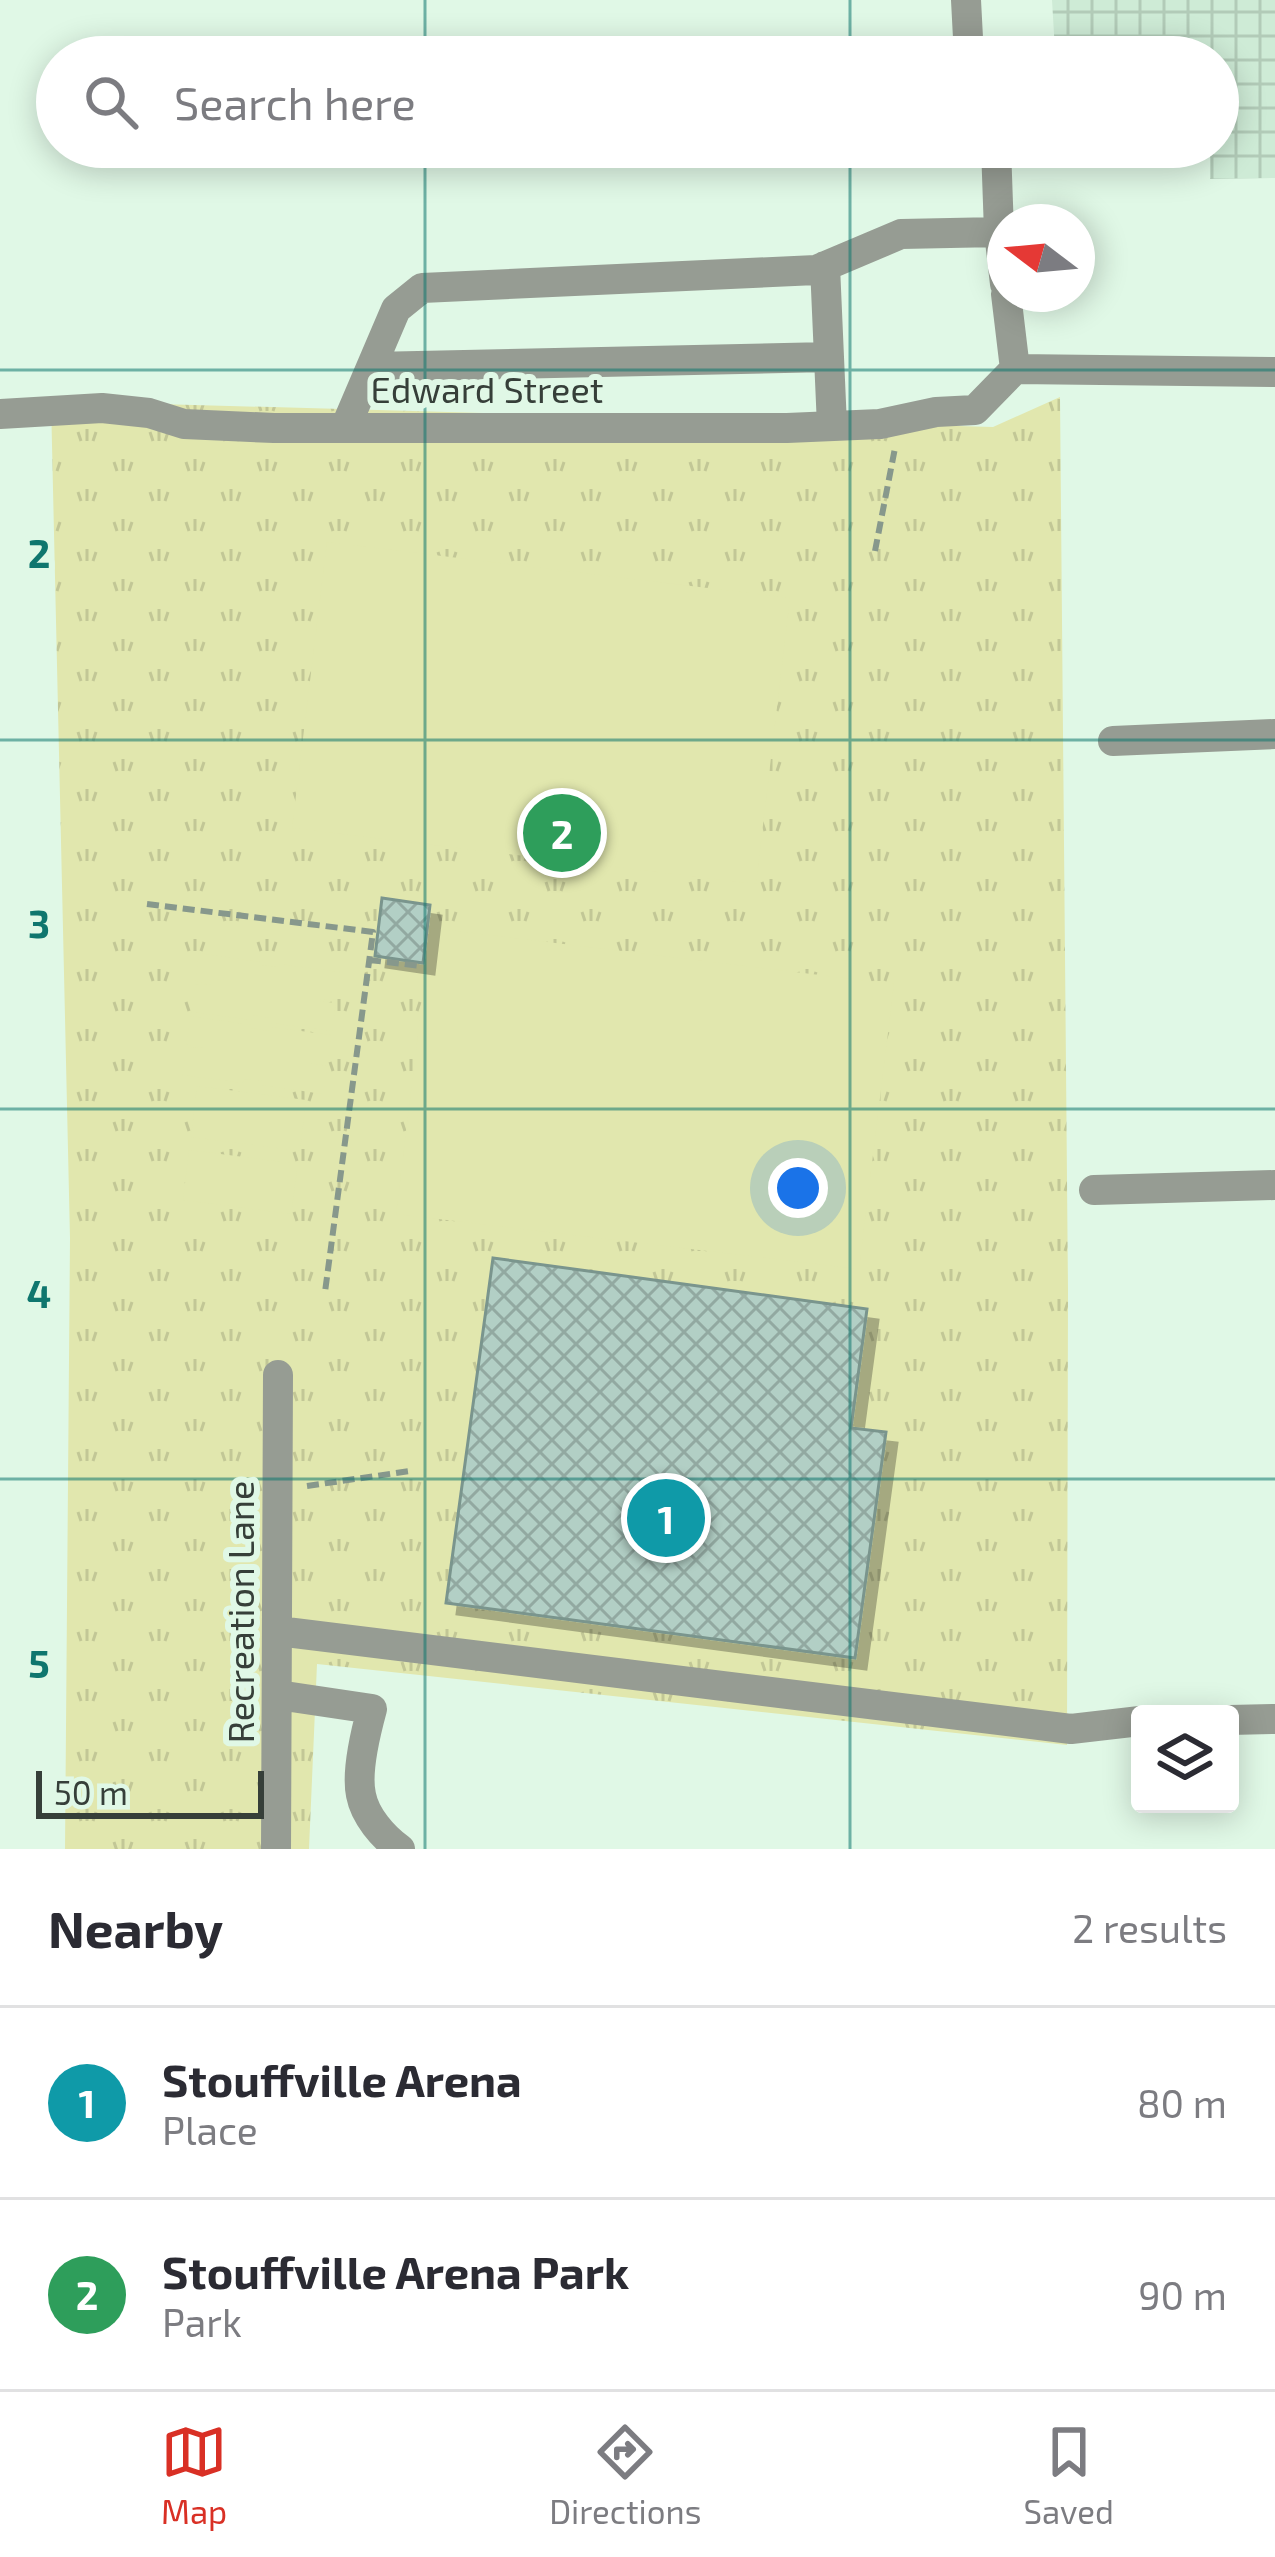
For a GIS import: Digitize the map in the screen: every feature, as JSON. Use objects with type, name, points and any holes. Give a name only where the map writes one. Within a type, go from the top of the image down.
[{"type":"street","points":[[966,0],[968,36]]},
{"type":"street","points":[[997,168],[998,204]]},
{"type":"street","points":[[346,426],[396,309],[422,288],[816,270],[901,234],[987,232]]},
{"type":"street","points":[[825,266],[832,426]]},
{"type":"street","points":[[1008,312],[1016,369],[1275,372]]},
{"type":"street","points":[[372,368],[829,357]]},
{"type":"street","name":"Edward Street","points":[[0,413],[102,408],[149,413],[184,424],[274,428],[880,424],[936,412],[975,410],[1016,369]]},
{"type":"street","points":[[1113,741],[1275,734]]},
{"type":"street","points":[[1094,1190],[1275,1185]]},
{"type":"street","name":"Recreation Lane","points":[[276,1849],[278,1375]]},
{"type":"street","points":[[278,1631],[1071,1729],[1131,1723]]},
{"type":"street","points":[[278,1695],[372,1709],[363,1744],[361,1796],[382,1836],[400,1849]]},
{"type":"street","points":[[1239,1720],[1275,1719]]},
{"type":"path","points":[[875,551],[901,419]]},
{"type":"path","points":[[147,904],[373,932],[325,1292]]},
{"type":"path","points":[[369,961],[421,966]]},
{"type":"path","points":[[278,1490],[410,1471]]},
{"type":"shaded area","points":[[1052,0],[1275,0],[1275,178],[1210,179],[1210,168],[1239,168],[1239,36],[1054,36]]},
{"type":"green space","points":[[1060,397],[1067,1745],[317,1664],[309,1849],[65,1849],[70,1238],[51,401],[993,427]]},
{"type":"green space","points":[[327,542],[790,598],[756,884],[292,828]]},
{"type":"green space","points":[[431,928],[894,984],[859,1269],[396,1214]]},
{"type":"green space","points":[[199,953],[260,965],[340,972],[336,1000],[320,999],[336,1003],[332,1031],[271,1023],[271,1018],[253,1015],[252,1020],[191,1012],[195,984],[211,985],[195,981]]},
{"type":"green space","points":[[190,1016],[269,1031],[271,1027],[331,1035],[327,1063],[311,1063],[327,1066],[323,1094],[262,1085],[262,1081],[182,1075],[186,1047],[203,1048],[186,1044]]},
{"type":"green space","points":[[197,1086],[306,1100],[300,1151],[191,1137]]},
{"type":"green space","points":[[189,1150],[298,1164],[291,1214],[183,1200]]},
{"type":"building","points":[[382,898],[430,905],[423,963],[375,956]]},
{"type":"building","points":[[493,1258],[867,1309],[851,1428],[886,1432],[855,1658],[446,1603]]},
{"type":"place","name":"Stouffville Arena Park","points":[[562,833]]},
{"type":"place","name":"Stouffville Arena","points":[[666,1518]]}]
